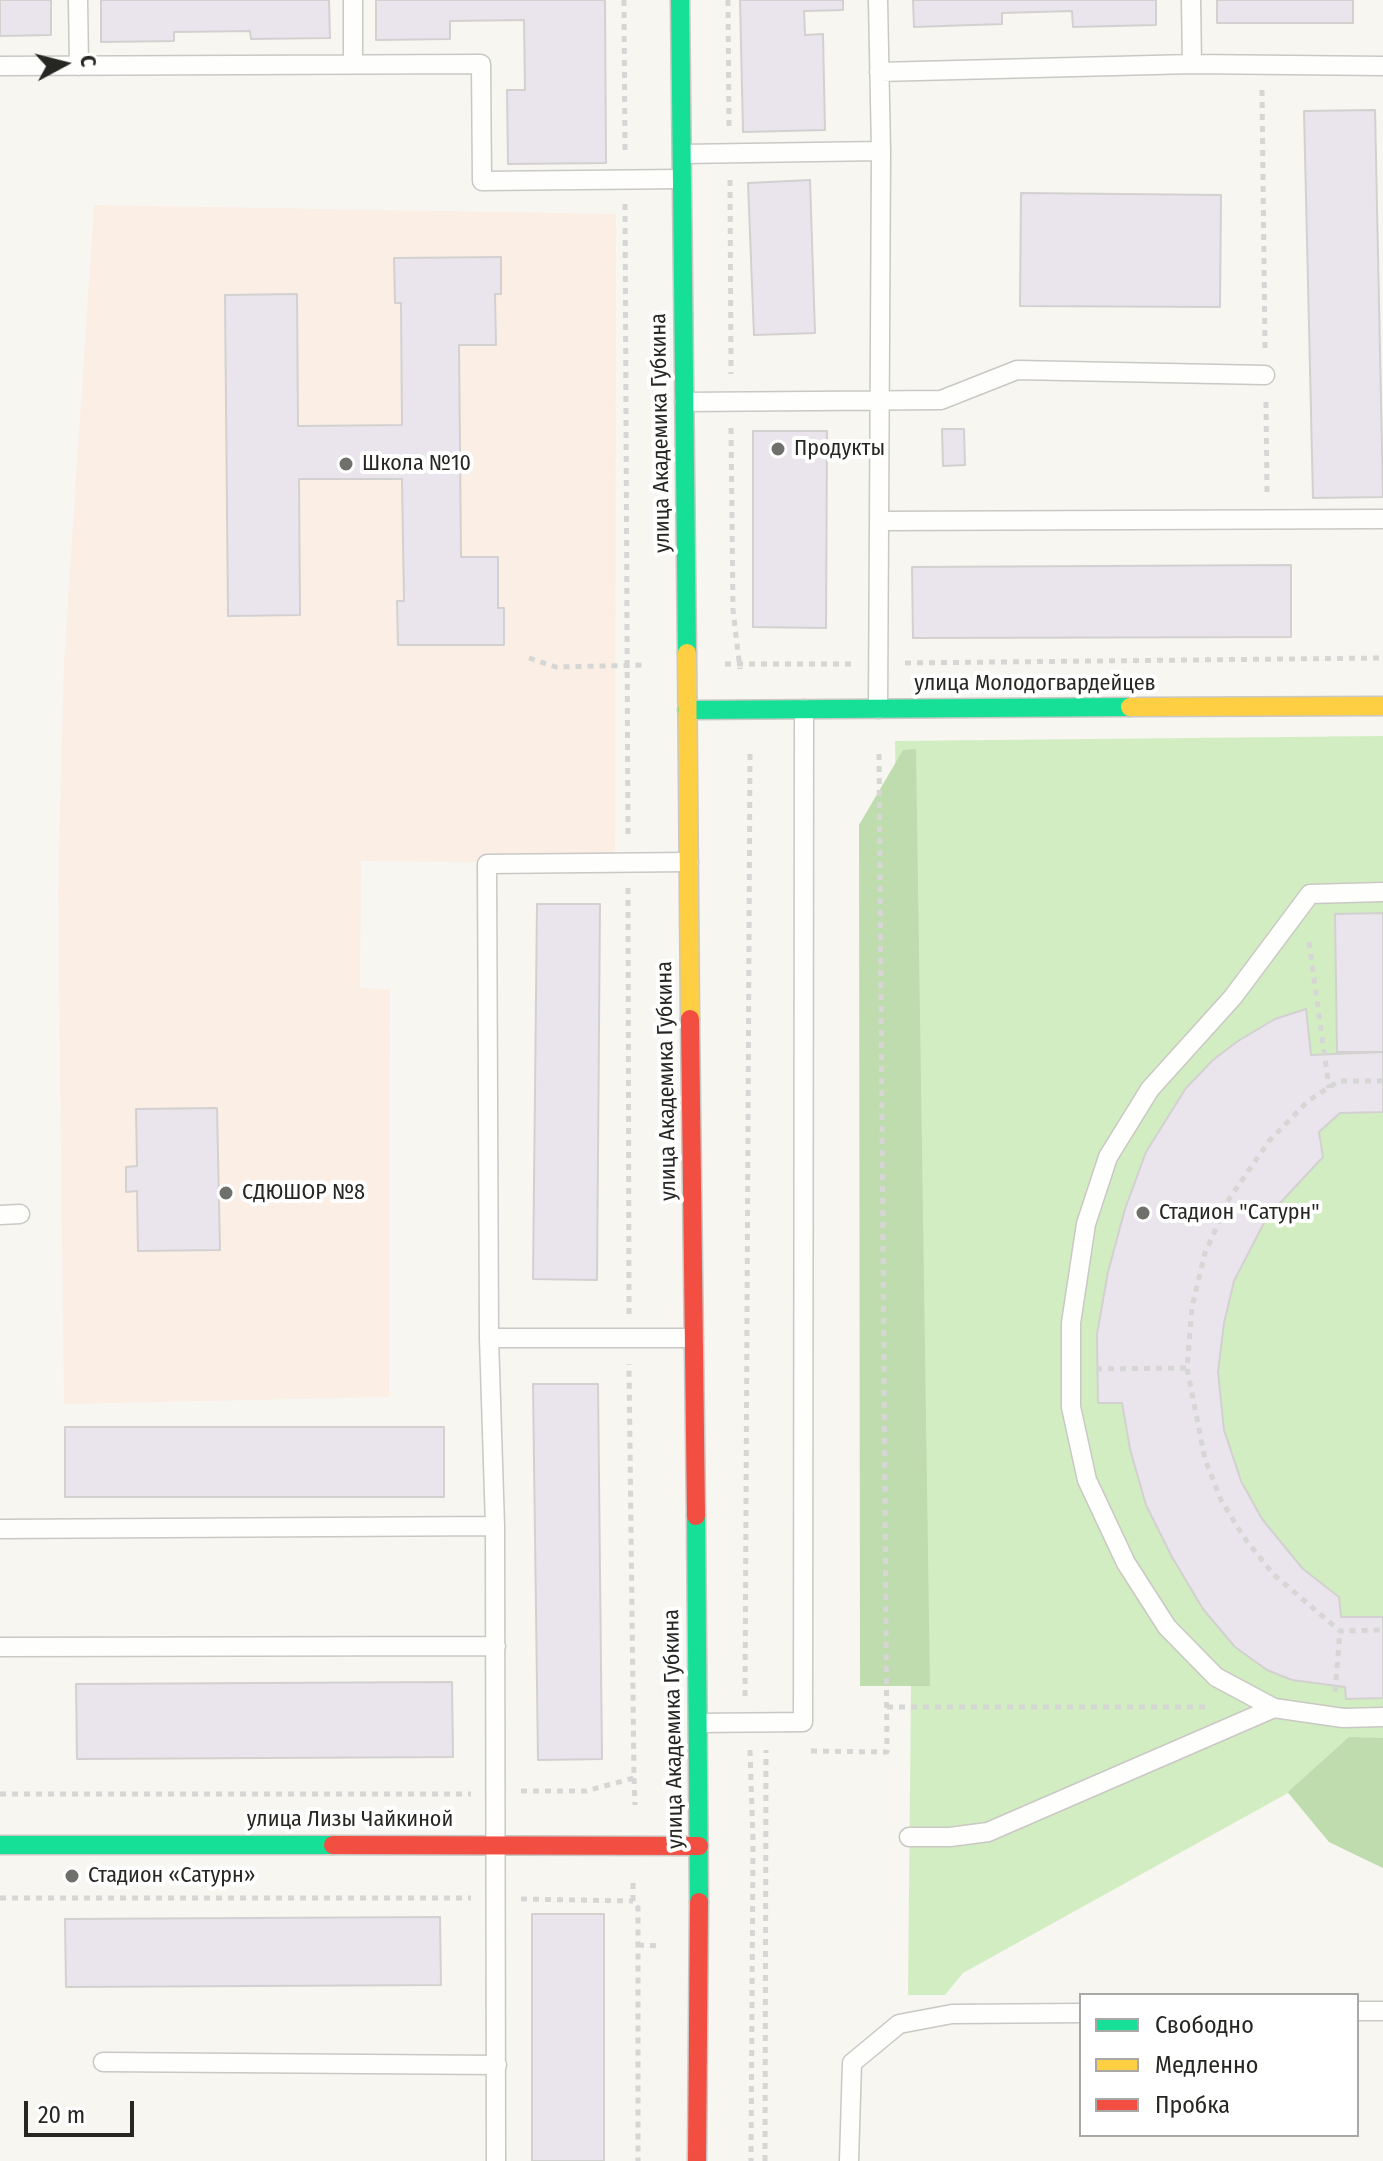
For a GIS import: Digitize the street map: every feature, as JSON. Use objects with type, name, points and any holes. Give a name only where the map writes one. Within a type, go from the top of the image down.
[{"type":"street","name":"улица Академика Губкина","points":[[680,0],[699,1846],[697,2161]]},
{"type":"street","name":"улица Молодогвардейцев","points":[[687,710],[1383,706]]},
{"type":"street","name":"улица Лизы Чайкиной","points":[[0,1845],[699,1846]]},
{"type":"lane","points":[[78,0],[79,66]]},
{"type":"lane","points":[[353,0],[353,64]]},
{"type":"lane","points":[[878,0],[881,151],[878,709]]},
{"type":"lane","points":[[1191,0],[1192,64]]},
{"type":"lane","points":[[0,66],[481,64],[482,181],[682,179]]},
{"type":"lane","points":[[879,72],[1192,64],[1383,66]]},
{"type":"lane","points":[[682,154],[881,151]]},
{"type":"lane","points":[[684,402],[941,400],[1017,370],[1265,375]]},
{"type":"lane","points":[[880,521],[1383,519]]},
{"type":"lane","points":[[698,1723],[803,1722],[804,709]]},
{"type":"lane","points":[[496,2161],[496,1646],[489,1338],[487,864],[689,862]]},
{"type":"lane","points":[[1383,892],[1310,894],[1233,997],[1150,1089],[1108,1157],[1086,1224],[1071,1323],[1071,1407],[1087,1480],[1126,1563],[1167,1627],[1216,1677],[1274,1708],[1343,1718],[1383,1717]]},
{"type":"lane","points":[[0,1215],[20,1214]]},
{"type":"lane","points":[[489,1338],[694,1338]]},
{"type":"lane","points":[[0,1529],[495,1526]]},
{"type":"lane","points":[[0,1647],[496,1646]]},
{"type":"lane","points":[[909,1837],[950,1837],[988,1832],[1274,1708]]},
{"type":"lane","points":[[1359,2011],[1383,2011]]},
{"type":"lane","points":[[849,2161],[852,2063],[899,2024],[952,2014],[1079,2013]]},
{"type":"lane","points":[[103,2062],[497,2065]]},
{"type":"path","points":[[728,0],[733,610],[751,762],[743,1684],[750,1750],[753,1840],[751,2161]]},
{"type":"path","points":[[1261,65],[1267,520]]},
{"type":"path","points":[[529,658],[556,667],[1383,658]]},
{"type":"path","points":[[797,1750],[887,1752],[878,709]]},
{"type":"path","points":[[1304,902],[1329,1088]]},
{"type":"path","points":[[1383,1081],[1339,1081],[1308,1101],[1269,1141],[1229,1199],[1205,1253],[1192,1307],[1187,1368],[1205,1459],[1221,1500],[1243,1536],[1273,1574],[1340,1631],[1383,1630]]},
{"type":"path","points":[[1097,1369],[1187,1368]]},
{"type":"path","points":[[1335,1687],[1340,1631]]},
{"type":"path","points":[[887,1707],[1219,1707]]},
{"type":"path","points":[[750,1750],[781,1750]]},
{"type":"path","points":[[765,2161],[766,1750]]},
{"type":"path","points":[[633,1767],[633,1901],[638,1908],[638,2161]]},
{"type":"path","points":[[0,1794],[455,1796],[496,1791],[586,1791],[634,1778]]},
{"type":"path","points":[[0,1898],[633,1901]]},
{"type":"shaded area","name":"Школа №10","points":[[94,205],[616,214],[615,864],[361,861],[360,988],[390,990],[389,1397],[64,1404],[58,891],[64,662]]},
{"type":"green space","name":"Стадион \"Сатурн\"","points":[[1383,736],[1383,1868],[1329,1842],[1288,1793],[963,1973],[945,1995],[908,1995],[911,1685],[895,741]]},
{"type":"green space","points":[[916,749],[930,1686],[860,1686],[859,825],[903,750]]},
{"type":"green space","points":[[1349,1737],[1383,1738],[1383,1868],[1329,1842],[1288,1792]]},
{"type":"building","points":[[0,0],[51,0],[51,35],[0,36]]},
{"type":"building","points":[[101,0],[329,0],[330,38],[251,39],[250,31],[174,32],[174,41],[101,42]]},
{"type":"building","points":[[376,0],[605,0],[606,163],[508,164],[507,90],[525,90],[524,20],[450,21],[450,39],[376,40]]},
{"type":"building","points":[[740,0],[843,0],[843,10],[804,11],[805,35],[823,34],[825,130],[743,132]]},
{"type":"building","points":[[913,0],[1156,0],[1156,25],[1073,27],[1072,11],[1002,13],[1002,24],[914,27]]},
{"type":"building","points":[[1217,0],[1353,0],[1353,23],[1217,23]]},
{"type":"building","points":[[1375,110],[1383,497],[1313,498],[1304,111]]},
{"type":"building","points":[[810,180],[815,333],[754,335],[748,183]]},
{"type":"building","points":[[1021,193],[1221,195],[1220,307],[1020,306]]},
{"type":"building","points":[[501,257],[501,294],[495,294],[496,345],[459,345],[461,557],[498,557],[498,608],[504,608],[504,645],[398,645],[397,601],[404,601],[402,479],[299,479],[300,615],[228,616],[225,295],[297,294],[298,426],[402,425],[401,303],[395,303],[394,258]]},
{"type":"building","points":[[942,429],[964,429],[965,465],[943,466]]},
{"type":"building","points":[[753,431],[827,431],[826,628],[753,627]]},
{"type":"building","points":[[1291,565],[1291,637],[913,638],[912,567]]},
{"type":"building","points":[[537,904],[600,904],[597,1280],[533,1279]]},
{"type":"building","points":[[1383,913],[1383,1052],[1337,1052],[1335,914]]},
{"type":"building","points":[[1306,1009],[1311,1055],[1383,1052],[1383,1112],[1340,1113],[1319,1132],[1323,1157],[1267,1217],[1234,1281],[1224,1323],[1218,1372],[1224,1430],[1241,1481],[1262,1519],[1303,1569],[1339,1597],[1341,1617],[1383,1617],[1383,1698],[1346,1699],[1345,1687],[1292,1680],[1267,1670],[1235,1647],[1203,1609],[1146,1505],[1130,1449],[1122,1403],[1098,1403],[1097,1334],[1108,1272],[1125,1209],[1146,1152],[1186,1088],[1213,1060],[1275,1019]]},
{"type":"building","points":[[217,1108],[220,1250],[138,1251],[137,1191],[126,1192],[126,1167],[137,1166],[136,1109]]},
{"type":"building","points":[[533,1384],[598,1384],[602,1759],[538,1760]]},
{"type":"building","points":[[65,1427],[444,1427],[444,1497],[65,1497]]},
{"type":"building","points":[[452,1682],[453,1757],[77,1759],[76,1684]]},
{"type":"building","points":[[532,1914],[604,1914],[604,2161],[532,2161]]},
{"type":"building","points":[[440,1917],[441,1985],[66,1987],[65,1919]]},
{"type":"traffic: fast","points":[[680,0],[687,653]]},
{"type":"traffic: fast","points":[[687,710],[1130,707]]},
{"type":"traffic: fast","points":[[696,1516],[699,1902]]},
{"type":"traffic: fast","points":[[0,1845],[333,1845]]},
{"type":"traffic: slow","points":[[687,653],[690,1019]]},
{"type":"traffic: slow","points":[[1130,707],[1383,706]]},
{"type":"traffic: jam","points":[[690,1019],[696,1516]]},
{"type":"traffic: jam","points":[[333,1845],[699,1846]]},
{"type":"traffic: jam","points":[[697,2161],[699,1902]]},
{"type":"place","name":"Продукты","points":[[778,449]]},
{"type":"place","name":"Школа №10","points":[[346,464]]},
{"type":"place","name":"СДЮШОР №8","points":[[226,1193]]},
{"type":"place","name":"Стадион \"Сатурн\"","points":[[1143,1213]]},
{"type":"place","name":"Стадион «Сатурн»","points":[[72,1876]]}]
